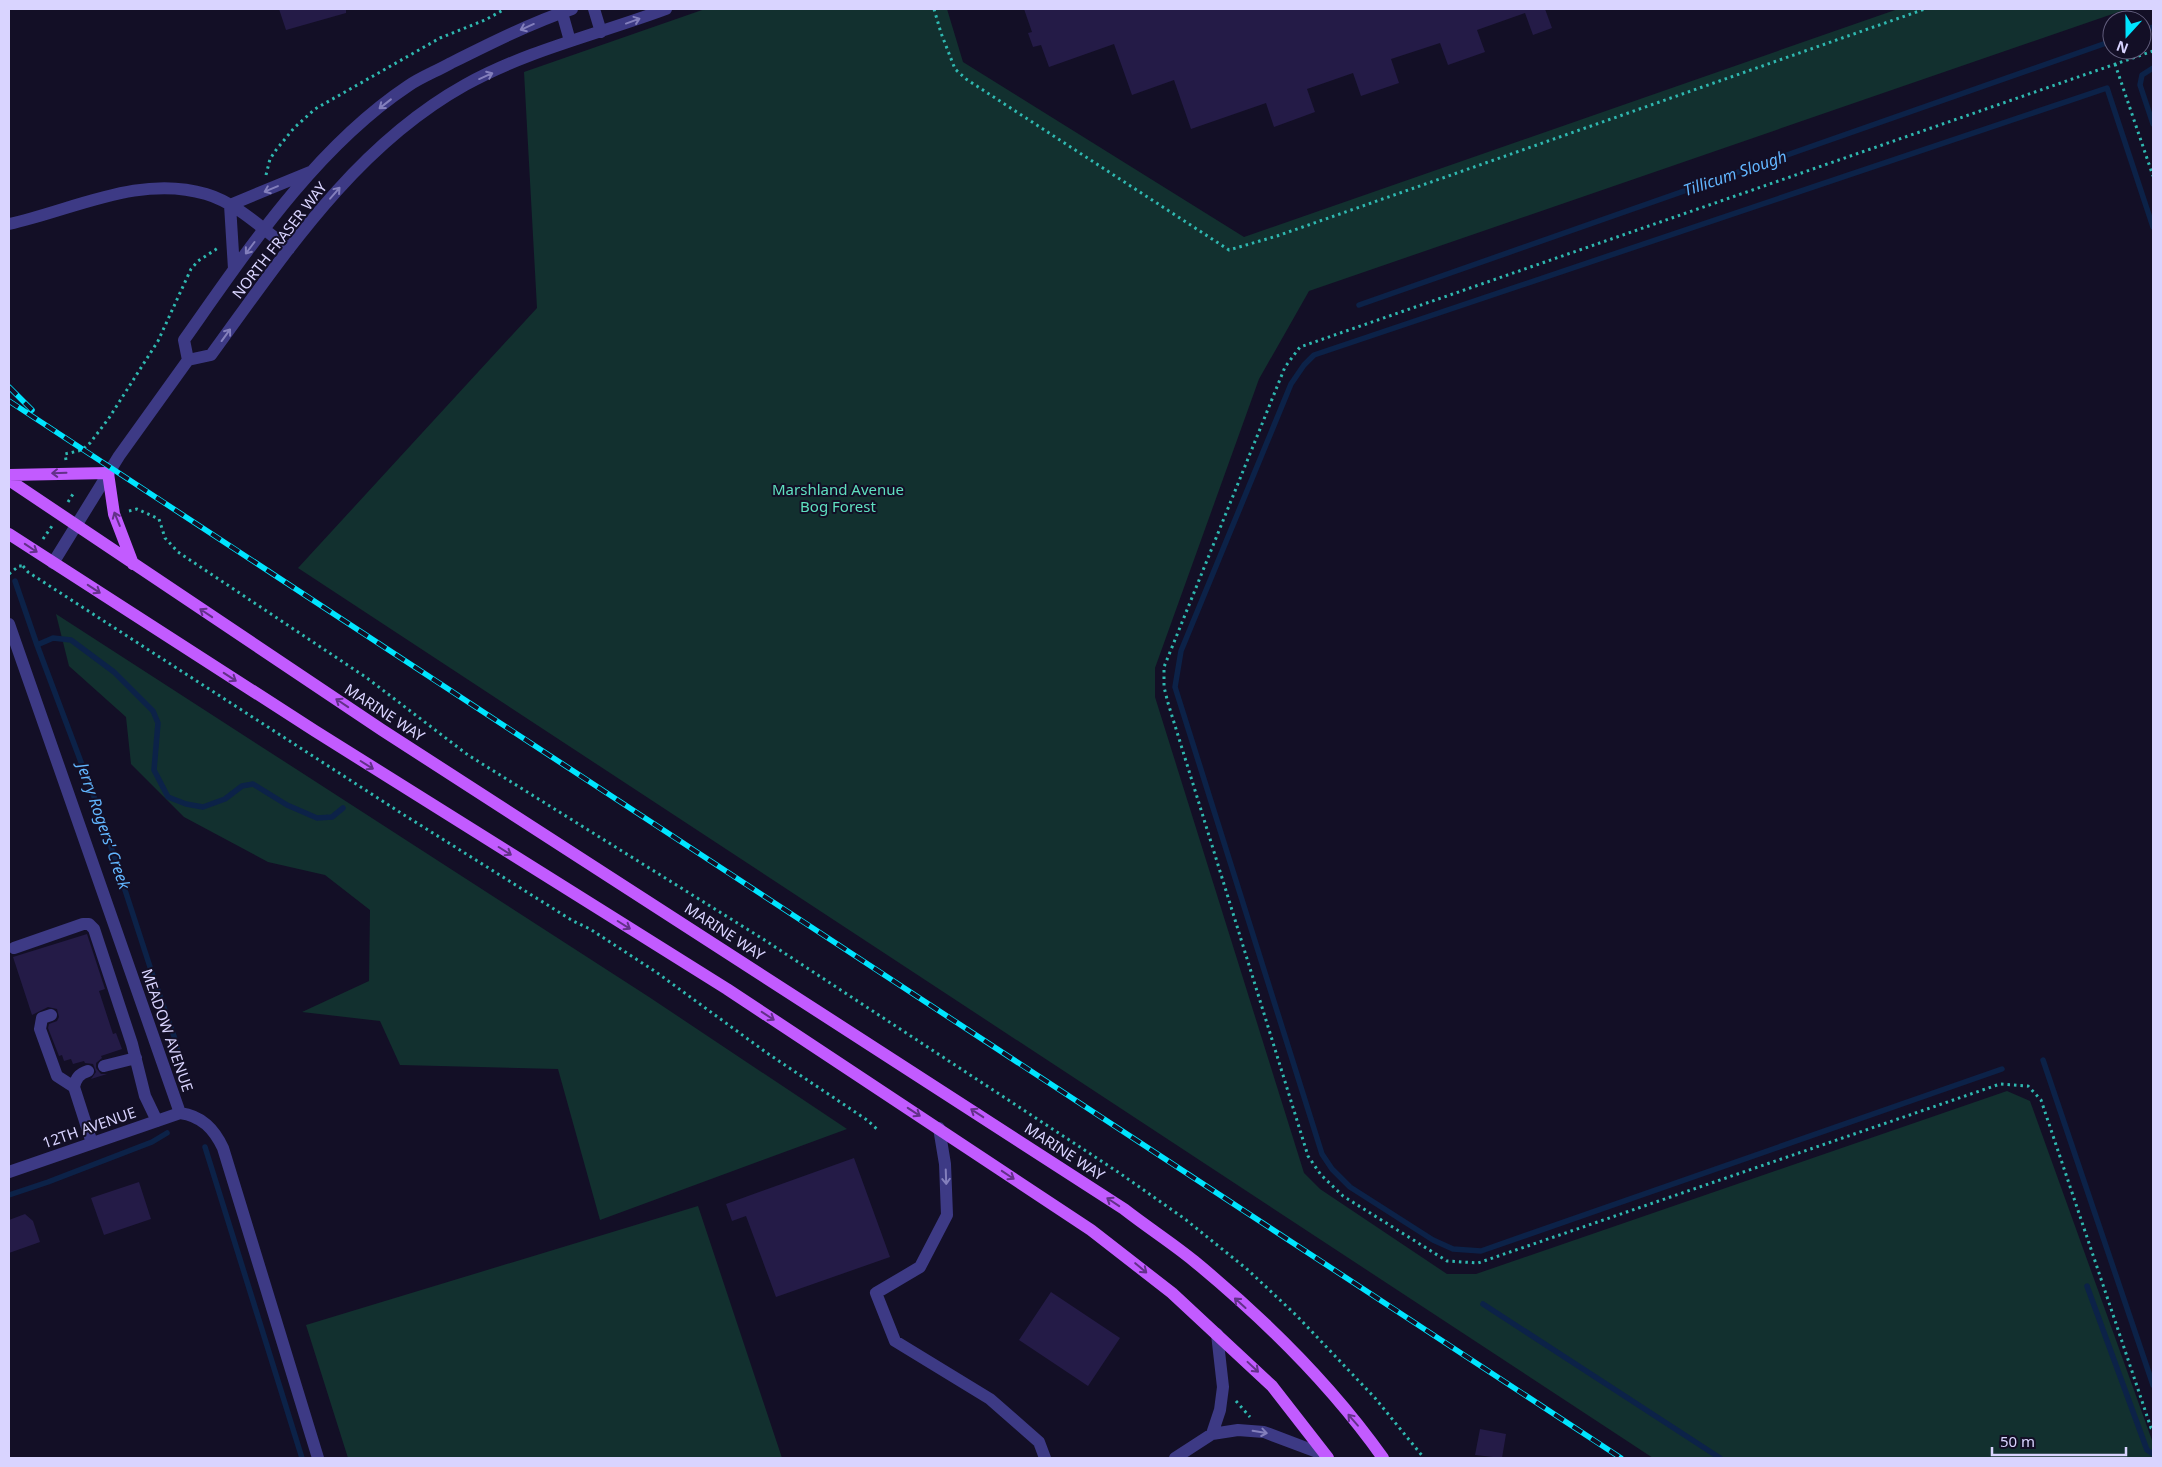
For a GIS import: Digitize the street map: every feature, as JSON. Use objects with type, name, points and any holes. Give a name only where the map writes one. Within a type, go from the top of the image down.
[{"type":"main road","points":[[9,475],[108,473],[114,514],[133,564]]},
{"type":"main road","name":"MARINE WAY","points":[[9,480],[382,730],[1046,1157],[1124,1210],[1194,1262],[1266,1326],[1321,1382],[1383,1458]]},
{"type":"main road","points":[[9,534],[331,742],[727,989],[1091,1230],[1142,1268],[1217,1334],[1272,1386],[1326,1456]]},
{"type":"street","points":[[594,9],[601,32]]},
{"type":"street","name":"NORTH FRASER WAY","points":[[565,10],[484,46],[408,86],[354,128],[312,171],[234,269],[184,340],[188,360],[212,355],[303,229],[347,179],[397,130],[465,85],[547,48],[601,32],[666,9]]},
{"type":"street","points":[[565,10],[570,41]]},
{"type":"street","points":[[230,205],[312,171]]},
{"type":"street","points":[[9,224],[124,192],[156,188],[180,189],[207,194],[230,205],[289,249]]},
{"type":"street","points":[[230,205],[234,269]]},
{"type":"street","points":[[53,563],[108,473],[188,360]]},
{"type":"street","name":"MEADOW AVENUE","points":[[9,624],[180,1113],[200,1119],[210,1126],[223,1148],[318,1458]]},
{"type":"street","points":[[14,948],[83,924],[89,924],[94,929],[136,1058],[146,1096],[157,1121]]},
{"type":"street","points":[[51,1015],[42,1018],[40,1030],[57,1076],[74,1087]]},
{"type":"street","points":[[104,1066],[136,1058]]},
{"type":"street","points":[[88,1071],[81,1074],[76,1080],[74,1087],[92,1143]]},
{"type":"street","name":"12TH AVENUE","points":[[9,1172],[180,1113]]},
{"type":"street","points":[[939,1128],[945,1164],[947,1215],[920,1267],[876,1293],[895,1341],[990,1399],[1039,1442],[1045,1458]]},
{"type":"street","points":[[1212,1434],[1220,1410],[1223,1388],[1217,1334]]},
{"type":"street","points":[[1175,1458],[1212,1434],[1238,1430],[1264,1432],[1326,1456]]},
{"type":"path","points":[[265,184],[266,168],[270,159],[294,128],[316,110],[440,38],[485,20],[505,9]]},
{"type":"path","points":[[934,9],[955,69],[966,79],[1229,250],[1277,236],[1925,9]]},
{"type":"path","points":[[2153,51],[1300,347],[1285,368],[1164,667],[1164,687],[1308,1156],[1321,1175],[1343,1196],[1447,1261],[1478,1263],[2000,1084],[2028,1086],[2041,1100],[2150,1428],[2153,1429]]},
{"type":"path","points":[[2115,64],[2153,176]]},
{"type":"path","points":[[66,460],[65,454],[82,450],[90,443],[109,418],[158,341],[191,269],[214,249],[224,245]]},
{"type":"path","points":[[9,574],[19,566],[26,566],[73,494],[77,496]]},
{"type":"path","points":[[122,513],[137,509],[159,519],[165,538],[178,552],[367,678],[468,755],[763,939],[1185,1219],[1248,1270],[1297,1316],[1375,1398],[1424,1458]]},
{"type":"path","points":[[23,566],[28,572],[393,808],[573,921],[590,929],[677,988],[767,1053],[867,1120],[878,1130]]},
{"type":"path","points":[[1232,1396],[1254,1422]]},
{"type":"green space","name":"Marshland Avenue Bog Forest","points":[[705,9],[947,9],[963,62],[1244,237],[1898,9],[2127,9],[2102,10],[2102,18],[1309,291],[1259,379],[1155,668],[1155,697],[1304,1173],[1320,1189],[1447,1274],[1476,1274],[2007,1091],[2030,1101],[2153,1443],[2153,1458],[1653,1458],[298,568],[537,308],[524,72]]},
{"type":"green space","points":[[56,614],[649,997],[847,1129],[600,1220],[558,1069],[400,1065],[380,1021],[302,1012],[369,981],[370,910],[325,875],[268,862],[184,817],[131,764],[126,717],[69,666]]},
{"type":"green space","points":[[698,1206],[782,1458],[348,1458],[306,1325]]},
{"type":"building","points":[[279,9],[346,9],[346,13],[286,30]]},
{"type":"building","points":[[1024,9],[1545,9],[1552,28],[1533,35],[1525,13],[1477,30],[1485,52],[1448,65],[1440,43],[1391,59],[1399,83],[1361,96],[1353,73],[1307,89],[1315,112],[1274,127],[1266,103],[1191,129],[1174,80],[1132,95],[1114,44],[1049,67],[1041,45],[1033,47],[1028,33],[1032,32]]},
{"type":"building","points":[[87,934],[105,989],[99,991],[113,1034],[116,1033],[122,1049],[101,1056],[102,1058],[96,1063],[96,1068],[101,1074],[107,1074],[91,1079],[96,1072],[93,1064],[85,1063],[84,1061],[73,1064],[71,1059],[64,1061],[62,1055],[59,1056],[48,1028],[49,1024],[57,1021],[59,1017],[57,1009],[48,1007],[32,1015],[13,957]]},
{"type":"building","points":[[854,1158],[890,1257],[776,1297],[746,1216],[732,1221],[726,1204]]},
{"type":"building","points":[[139,1182],[151,1219],[104,1235],[91,1198]]},
{"type":"building","points":[[25,1214],[33,1221],[40,1242],[9,1253],[9,1220]]},
{"type":"building","points":[[1051,1292],[1120,1338],[1088,1386],[1019,1340]]},
{"type":"building","points":[[1480,1429],[1506,1434],[1502,1458],[1475,1455]]},
{"type":"waterway","name":"Tillicum Slough","points":[[1359,305],[2102,45]]},
{"type":"waterway","points":[[2153,68],[2142,75],[2140,85],[2153,124]]},
{"type":"waterway","points":[[2002,1069],[1481,1251],[1453,1249],[1433,1240],[1350,1187],[1332,1169],[1322,1154],[1175,687],[1181,651],[1291,384],[1304,365],[1314,355],[2107,88],[2153,227]]},
{"type":"waterway","name":"Jerry Rogers' Creek","points":[[15,581],[99,810],[176,1042],[182,1075]]},
{"type":"waterway","points":[[37,645],[53,638],[71,640],[114,672],[153,711],[158,723],[154,770],[168,797],[186,804],[203,807],[225,799],[242,786],[253,784],[287,805],[317,818],[332,817],[343,808]]},
{"type":"waterway","points":[[2043,1060],[2153,1385]]},
{"type":"waterway","name":"Jerry Rogers' Creek","points":[[9,1195],[152,1142],[167,1133]]},
{"type":"waterway","points":[[205,1147],[302,1458]]},
{"type":"waterway","points":[[2087,1286],[2147,1450],[2153,1454]]},
{"type":"waterway","points":[[1483,1304],[1720,1458]]},
{"type":"railway","points":[[9,387],[32,410]]},
{"type":"railway","points":[[9,401],[1621,1458]]}]
